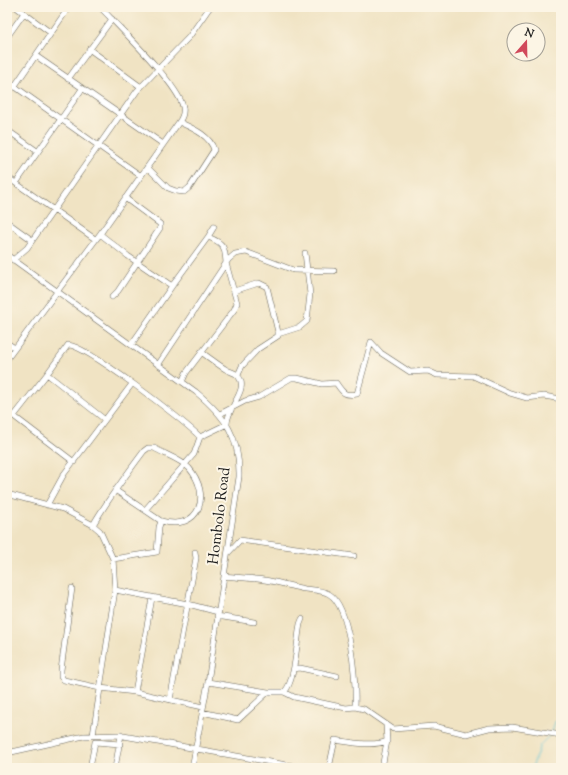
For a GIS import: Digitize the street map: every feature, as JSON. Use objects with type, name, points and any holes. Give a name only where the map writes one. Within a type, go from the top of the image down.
[{"type":"street","points":[[16,7],[51,33]]},
{"type":"street","points":[[14,87],[69,7]]},
{"type":"street","points":[[7,359],[141,176],[179,122],[183,110],[181,102],[159,70],[100,7]]},
{"type":"street","points":[[13,260],[27,248],[141,87],[159,70],[189,37],[205,10],[210,7]]},
{"type":"street","points":[[7,37],[24,13]]},
{"type":"street","points":[[68,79],[112,19]]},
{"type":"street","points":[[89,49],[141,87]]},
{"type":"street","points":[[36,56],[163,144]]},
{"type":"street","points":[[7,82],[141,176]]},
{"type":"street","points":[[16,183],[37,151],[82,89]]},
{"type":"street","points":[[147,167],[173,190],[184,192],[190,187],[214,150],[211,142],[204,136],[179,122]]},
{"type":"street","points":[[7,130],[37,151]]},
{"type":"street","points":[[7,177],[95,239]]},
{"type":"street","points":[[112,297],[160,230],[160,226],[125,198]]},
{"type":"street","points":[[7,222],[32,240]]},
{"type":"street","points":[[131,345],[214,227]]},
{"type":"street","points":[[100,234],[172,286]]},
{"type":"street","points":[[182,382],[186,373],[234,310],[238,302],[226,263],[225,249],[218,241],[208,237]]},
{"type":"street","points":[[158,365],[226,263],[235,254],[246,252],[293,270],[334,271]]},
{"type":"street","points":[[238,375],[242,366],[258,349],[274,340],[278,334],[300,327],[307,321],[310,305],[308,271],[305,253]]},
{"type":"street","name":"Hombolo Road","points":[[7,255],[214,406],[228,424],[239,462],[231,533],[217,614],[208,682],[192,768]]},
{"type":"street","points":[[234,291],[259,283],[267,287],[276,319],[278,334]]},
{"type":"street","points":[[7,342],[14,348]]},
{"type":"street","points":[[220,414],[245,400],[259,397],[291,378],[322,384],[336,383],[342,394],[357,394],[372,342],[381,353],[410,372],[428,371],[437,374],[473,376],[527,398],[544,396],[561,399]]},
{"type":"street","points":[[14,416],[48,374],[66,346],[70,345],[80,348],[132,384],[180,419],[200,437]]},
{"type":"street","points":[[145,510],[186,465],[196,450],[200,437],[228,424],[227,417],[242,388],[243,384],[238,375],[227,370],[202,352]]},
{"type":"street","points":[[48,374],[104,419]]},
{"type":"street","points":[[47,505],[64,474],[104,419],[132,384]]},
{"type":"street","points":[[7,411],[74,462]]},
{"type":"street","points":[[93,525],[115,490],[148,448],[154,448],[186,465],[194,475],[200,488],[201,503],[193,517],[185,522],[174,524],[162,521],[115,490]]},
{"type":"street","points":[[7,494],[63,509],[93,525],[100,531],[114,564],[116,590],[93,735]]},
{"type":"street","points":[[114,564],[157,552],[159,527],[162,521]]},
{"type":"street","points":[[228,552],[240,540],[354,556]]},
{"type":"street","points":[[170,700],[196,558],[195,552]]},
{"type":"street","points":[[224,576],[268,581],[304,589],[323,591],[331,594],[342,610],[352,647],[355,679],[355,707]]},
{"type":"street","points":[[72,588],[60,670],[61,677],[69,681],[100,688],[135,692],[170,700],[238,720],[268,692]]},
{"type":"street","points":[[116,590],[188,604],[217,614],[254,622]]},
{"type":"street","points":[[135,692],[152,598]]},
{"type":"street","points":[[284,692],[288,690],[294,669],[302,619]]},
{"type":"street","points":[[294,669],[300,668],[337,676]]},
{"type":"street","points":[[208,682],[268,692],[284,692],[294,697],[346,708],[355,707],[370,712],[386,725],[394,729],[440,727],[466,734],[488,728],[512,728],[561,735]]},
{"type":"street","points":[[382,768],[386,741],[386,725]]},
{"type":"street","points":[[7,753],[93,735],[121,735],[304,768]]},
{"type":"street","points":[[115,768],[121,735]]},
{"type":"street","points":[[329,768],[335,740],[366,744],[386,741]]},
{"type":"street","points":[[90,768],[95,742],[120,744]]},
{"type":"waterway","points":[[552,732],[555,722],[561,719]]},
{"type":"waterway","points":[[532,768],[540,745],[549,736]]}]
